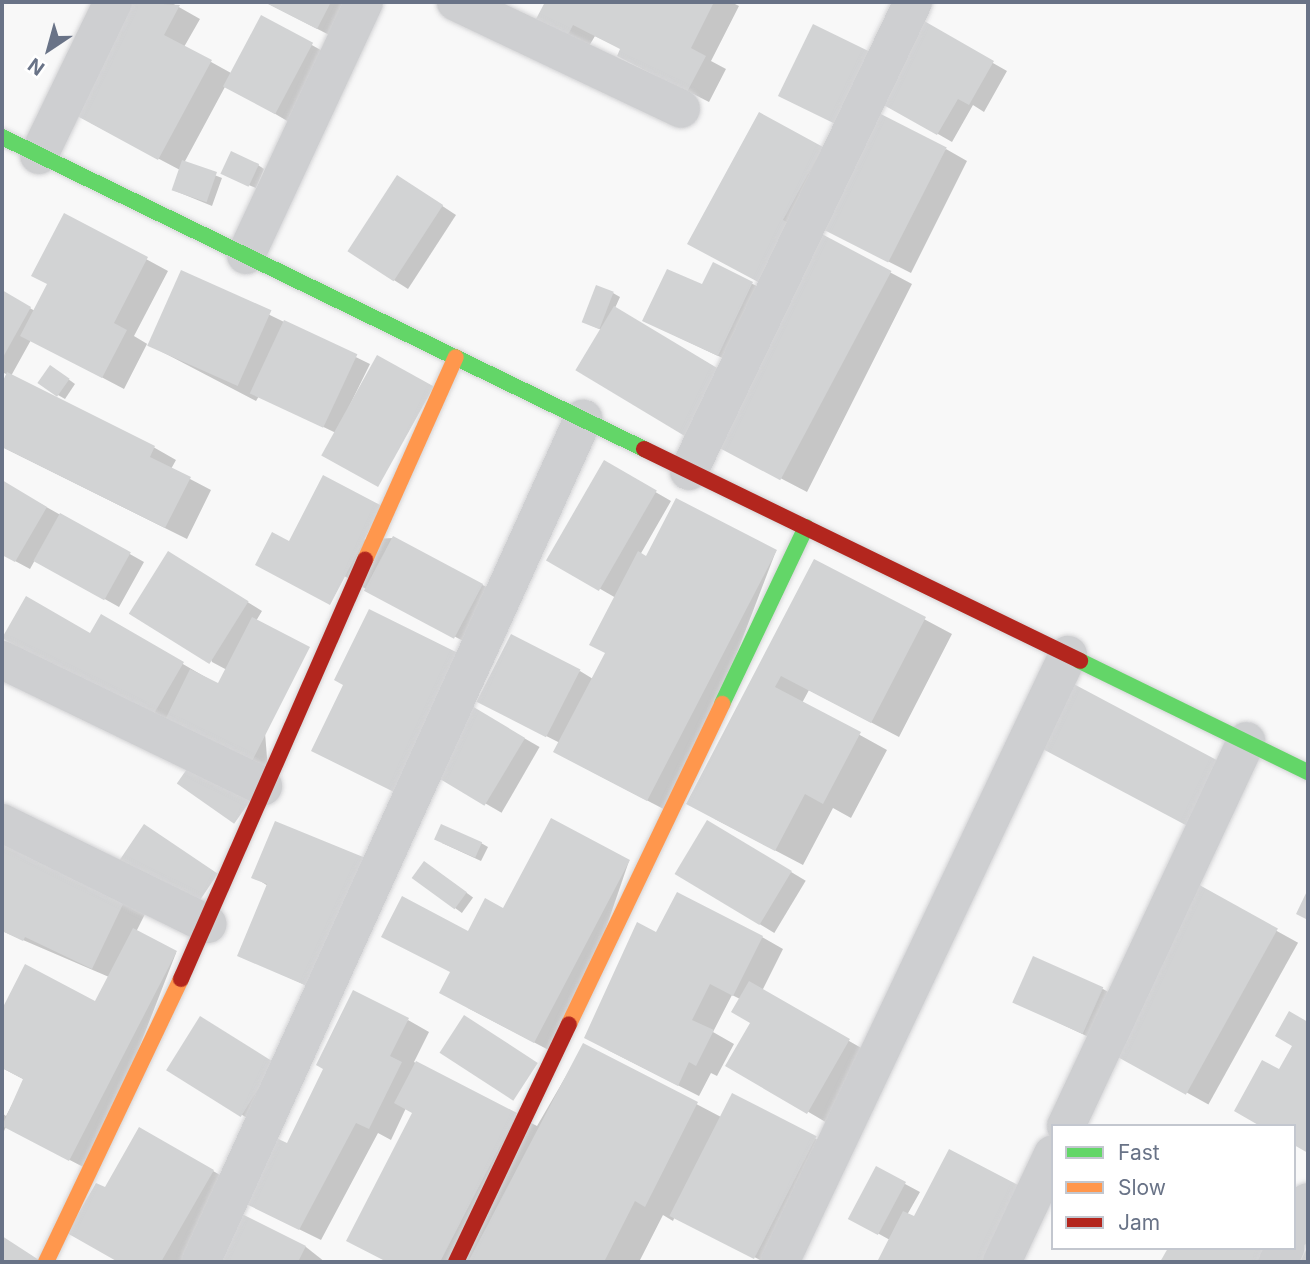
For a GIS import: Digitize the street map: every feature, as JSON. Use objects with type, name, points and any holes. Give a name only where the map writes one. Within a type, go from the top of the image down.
[{"type":"street","points":[[39,155],[113,2]]},
{"type":"street","points":[[246,255],[364,2]]},
{"type":"street","points":[[456,2],[681,109]]},
{"type":"street","points":[[689,471],[913,2]]},
{"type":"street","points":[[2,137],[1308,772]]},
{"type":"street","points":[[46,1262],[206,924],[263,786],[456,357]]},
{"type":"street","points":[[201,1262],[583,419]]},
{"type":"street","points":[[456,1262],[806,527]]},
{"type":"street","points":[[780,1262],[1069,655]]},
{"type":"street","points":[[2,660],[263,786]]},
{"type":"street","points":[[1067,1124],[1246,741]]},
{"type":"street","points":[[2,822],[206,924]]},
{"type":"street","points":[[1002,1262],[1051,1158]]},
{"type":"street","points":[[1296,1225],[1308,1202]]},
{"type":"building","points":[[128,2],[180,5],[164,35],[212,60],[158,160],[68,111]]},
{"type":"building","points":[[264,2],[331,2],[317,29]]},
{"type":"building","points":[[545,2],[714,2],[691,48],[706,56],[687,92],[617,56],[620,49],[573,25],[568,35],[536,19]]},
{"type":"building","points":[[261,15],[313,43],[275,114],[223,87]]},
{"type":"building","points":[[919,18],[994,61],[969,105],[958,99],[937,135],[873,99]]},
{"type":"building","points":[[813,24],[875,54],[840,126],[778,96]]},
{"type":"building","points":[[871,109],[947,148],[888,263],[812,224]]},
{"type":"building","points":[[759,112],[823,147],[783,220],[792,225],[760,283],[687,244]]},
{"type":"building","points":[[231,151],[259,164],[249,187],[220,174]]},
{"type":"building","points":[[182,160],[217,172],[207,202],[172,190]]},
{"type":"building","points":[[397,175],[443,205],[394,281],[347,251]]},
{"type":"building","points":[[64,213],[148,257],[114,323],[127,330],[102,378],[20,336],[47,284],[31,276]]},
{"type":"building","points":[[820,233],[892,271],[780,480],[709,442]]},
{"type":"building","points":[[713,262],[753,282],[718,356],[642,321],[667,269],[702,284]]},
{"type":"building","points":[[181,270],[271,310],[238,386],[147,346]]},
{"type":"building","points":[[596,285],[614,292],[599,329],[582,322]]},
{"type":"building","points":[[2,290],[31,307],[2,359]]},
{"type":"building","points":[[614,306],[725,372],[686,437],[575,370]]},
{"type":"building","points":[[284,320],[357,354],[323,428],[250,393]]},
{"type":"building","points":[[377,355],[434,387],[378,487],[321,456]]},
{"type":"building","points":[[50,365],[70,379],[57,397],[37,383]]},
{"type":"building","points":[[7,372],[155,446],[150,457],[191,477],[165,528],[2,447],[2,383]]},
{"type":"building","points":[[604,460],[657,490],[599,591],[546,560]]},
{"type":"building","points":[[323,475],[382,506],[330,605],[255,565],[272,532],[289,541]]},
{"type":"building","points":[[2,480],[47,507],[15,562],[2,555]]},
{"type":"building","points":[[676,498],[777,550],[647,801],[553,752],[605,653],[589,645],[638,551],[646,556]]},
{"type":"building","points":[[60,513],[131,552],[104,600],[33,561]]},
{"type":"building","points":[[393,536],[483,584],[454,639],[364,591]]},
{"type":"building","points":[[168,551],[249,601],[209,664],[129,614]]},
{"type":"building","points":[[814,559],[926,617],[871,723],[781,676],[775,687],[861,732],[823,804],[805,794],[775,851],[686,804]]},
{"type":"building","points":[[26,596],[90,633],[101,614],[184,662],[148,724],[2,638]]},
{"type":"building","points":[[369,609],[460,654],[394,792],[311,751],[343,685],[334,680]]},
{"type":"building","points":[[252,617],[310,647],[247,771],[161,728],[190,669],[218,683]]},
{"type":"building","points":[[511,634],[580,669],[546,737],[476,702]]},
{"type":"building","points":[[1070,682],[1224,764],[1190,827],[1036,746]]},
{"type":"building","points":[[472,706],[525,738],[484,806],[431,774]]},
{"type":"building","points":[[194,759],[251,799],[234,824],[177,784]]},
{"type":"building","points":[[551,818],[630,860],[534,1043],[439,993],[450,972],[381,937],[402,896],[468,931],[485,898],[503,908]]},
{"type":"building","points":[[707,820],[792,871],[759,925],[675,874]]},
{"type":"building","points":[[275,821],[368,859],[314,989],[237,956],[267,884],[251,878]]},
{"type":"building","points":[[144,824],[218,874],[193,911],[119,861]]},
{"type":"building","points":[[441,824],[482,842],[475,858],[434,840]]},
{"type":"building","points":[[2,841],[125,900],[92,969],[25,937],[23,941],[2,931]]},
{"type":"building","points":[[424,861],[467,892],[455,909],[412,878]]},
{"type":"building","points":[[1194,882],[1278,929],[1186,1095],[1102,1048]]},
{"type":"building","points":[[1308,889],[1308,920],[1296,914]]},
{"type":"building","points":[[677,892],[763,936],[733,996],[710,984],[692,1020],[714,1030],[696,1066],[689,1062],[678,1086],[584,1038],[637,922],[656,932]]},
{"type":"building","points":[[133,928],[177,951],[69,1161],[2,1126],[23,1079],[2,1068],[2,1009],[25,964],[95,1001]]},
{"type":"building","points":[[1033,956],[1103,987],[1083,1034],[1012,1003]]},
{"type":"building","points":[[749,981],[850,1039],[807,1114],[725,1066],[750,1023],[731,1012]]},
{"type":"building","points":[[353,990],[409,1018],[390,1056],[402,1062],[369,1129],[356,1123],[299,1230],[240,1201],[272,1136],[287,1143],[323,1069],[316,1065]]},
{"type":"building","points":[[1289,1011],[1308,1022],[1308,1153],[1296,1146],[1296,1124],[1257,1124],[1234,1111],[1262,1060],[1279,1069],[1292,1046],[1275,1036]]},
{"type":"building","points":[[464,1015],[538,1063],[513,1101],[439,1053]]},
{"type":"building","points":[[200,1016],[275,1063],[241,1117],[166,1070]]},
{"type":"building","points":[[583,1043],[698,1102],[645,1207],[635,1201],[604,1262],[468,1262]]},
{"type":"building","points":[[416,1061],[517,1113],[440,1262],[387,1262],[346,1241],[412,1113],[394,1103]]},
{"type":"building","points":[[732,1093],[817,1136],[754,1259],[669,1216]]},
{"type":"building","points":[[139,1127],[214,1170],[161,1262],[118,1262],[67,1233],[96,1183],[105,1187]]},
{"type":"building","points":[[949,1149],[1022,1187],[983,1262],[877,1262],[903,1211],[914,1216]]},
{"type":"building","points":[[876,1166],[906,1182],[878,1235],[848,1219]]},
{"type":"building","points":[[240,1213],[306,1246],[298,1262],[216,1262]]},
{"type":"building","points":[[2,1236],[39,1260],[38,1262],[2,1262]]},
{"type":"building","points":[[1308,1246],[1308,1262],[1300,1262]]},
{"type":"building","points":[[1167,1250],[1264,1250],[1257,1262],[1160,1262]]},
{"type":"traffic: fast","points":[[2,137],[644,449]]},
{"type":"traffic: fast","points":[[722,704],[806,527]]},
{"type":"traffic: fast","points":[[1080,661],[1308,772]]},
{"type":"traffic: slow","points":[[365,560],[456,357]]},
{"type":"traffic: slow","points":[[569,1024],[722,704]]},
{"type":"traffic: slow","points":[[46,1262],[181,979]]},
{"type":"traffic: jam","points":[[644,449],[1080,661]]},
{"type":"traffic: jam","points":[[181,979],[365,560]]},
{"type":"traffic: jam","points":[[456,1262],[569,1024]]}]
